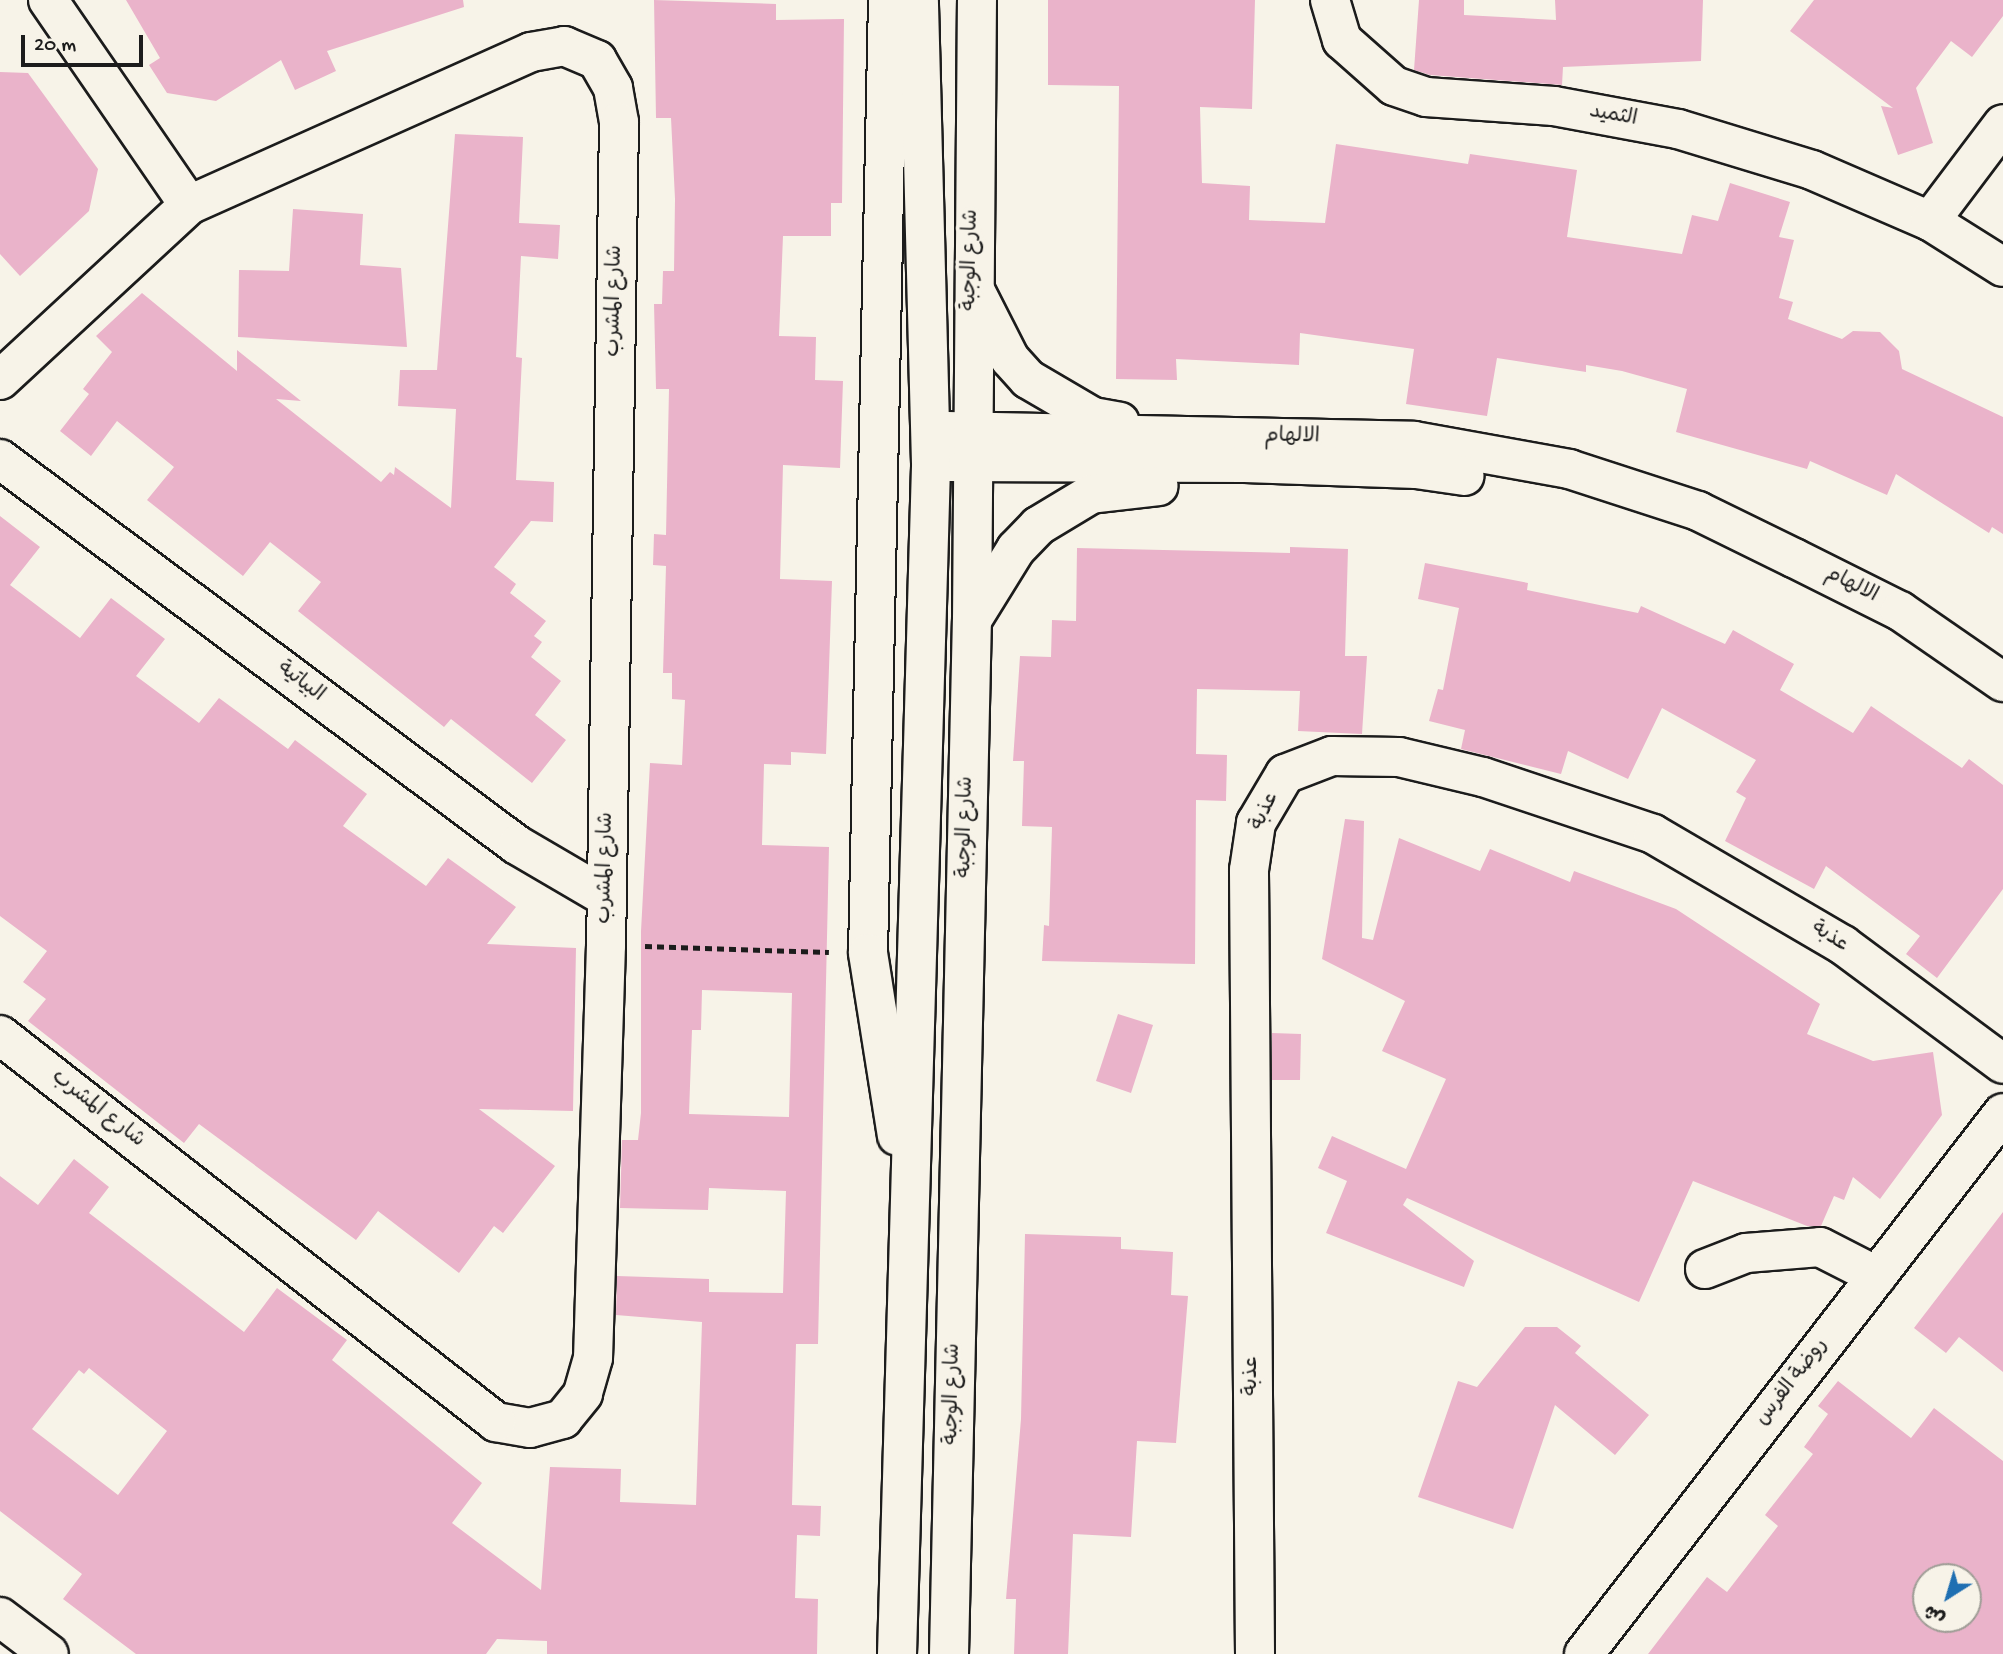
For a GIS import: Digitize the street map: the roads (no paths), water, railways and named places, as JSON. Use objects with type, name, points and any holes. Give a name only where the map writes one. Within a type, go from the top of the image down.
[{"type":"street","points":[[48,0],[189,205]]},
{"type":"street","points":[[888,0],[868,953],[910,1203]]},
{"type":"street","points":[[897,1654],[930,447],[919,0]]},
{"type":"street","name":"شارع الوجبة","points":[[949,1654],[972,620],[971,283],[977,0]]},
{"type":"street","name":"الثميد","points":[[1330,0],[1342,40],[1394,86],[1426,97],[1554,106],[1678,129],[1812,170],[1930,221],[2003,267]]},
{"type":"street","name":"شارع المشرب","points":[[0,380],[189,205],[531,52],[564,46],[597,60],[613,89],[619,122],[606,945],[593,1358],[583,1394],[563,1419],[530,1428],[496,1422],[0,1035]]},
{"type":"street","points":[[1930,221],[2003,124]]},
{"type":"street","points":[[971,283],[1010,359],[1028,379],[1093,417],[1126,424],[1336,422],[1415,455]]},
{"type":"street","name":"الالهام","points":[[930,447],[1415,455],[1569,470],[1698,511],[1900,611],[2003,682]]},
{"type":"street","points":[[972,620],[1016,549],[1038,526],[1091,494],[1121,487],[1361,481],[1415,455]]},
{"type":"street","name":"البياتية","points":[[0,459],[517,845],[606,897]]},
{"type":"street","name":"عذبة","points":[[1255,1654],[1249,870],[1256,823],[1285,774],[1332,756],[1399,757],[1483,777],[1653,834],[1843,945],[2003,1064]]},
{"type":"street","name":"روضة الفرس","points":[[1584,1654],[2003,1112]]},
{"type":"street","points":[[1705,1269],[1746,1253],[1820,1247],[1877,1276]]},
{"type":"street","points":[[0,1617],[49,1654]]}]
